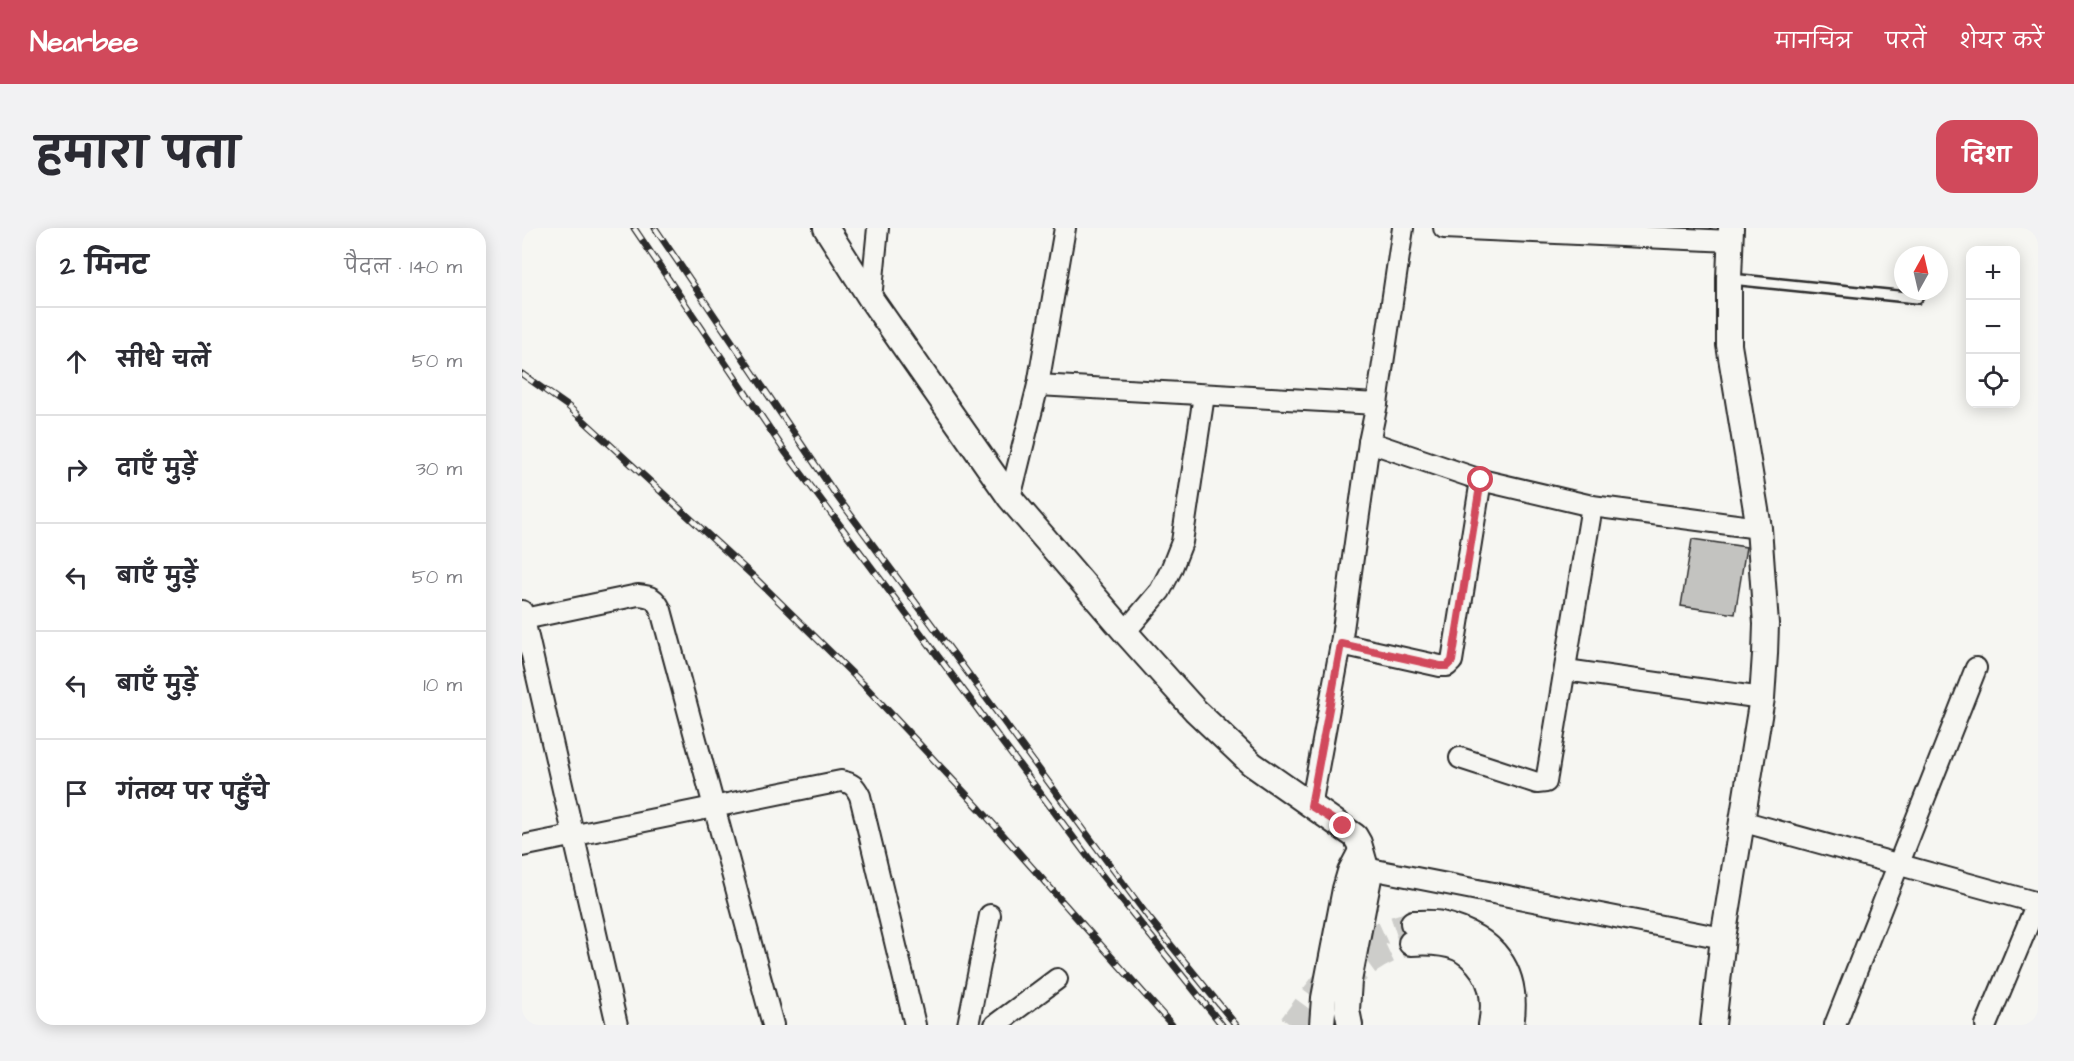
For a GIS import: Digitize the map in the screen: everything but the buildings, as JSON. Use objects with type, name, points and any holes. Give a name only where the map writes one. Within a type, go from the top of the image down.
[{"type":"street","points":[[826,228],[871,299],[1010,498],[1125,632],[1195,710],[1252,764],[1355,836],[1360,862],[1369,878],[1349,981],[1347,1010],[1350,1025]]},
{"type":"street","points":[[871,299],[878,228]]},
{"type":"street","points":[[1010,498],[1038,385],[1065,228]]},
{"type":"street","points":[[1311,806],[1341,644],[1403,228]]},
{"type":"street","points":[[1444,228],[1731,234],[1729,345],[1759,528],[1766,624],[1762,698],[1723,938],[1713,1025]]},
{"type":"street","points":[[1038,385],[1377,404]]},
{"type":"street","points":[[1125,632],[1160,591],[1182,542],[1204,395]]},
{"type":"street","points":[[1370,442],[1481,480],[1592,506],[1759,528]]},
{"type":"street","points":[[1341,644],[1440,666],[1447,666],[1452,661],[1481,480]]},
{"type":"street","points":[[1460,758],[1537,783],[1546,782],[1592,506]]},
{"type":"street","points":[[617,1025],[523,615],[638,595],[656,599],[661,610],[773,1025]]},
{"type":"street","points":[[1835,1025],[1976,668]]},
{"type":"street","points":[[1566,670],[1762,698]]},
{"type":"street","points":[[522,846],[850,782],[860,796],[915,1025]]},
{"type":"street","points":[[1741,821],[2038,903],[1986,1025]]},
{"type":"street","points":[[1360,862],[1723,938]]},
{"type":"street","points":[[1322,1025],[1324,999],[1345,889],[1360,862]]},
{"type":"street","points":[[968,1025],[990,915]]},
{"type":"street","points":[[1491,1025],[1493,1011],[1490,982],[1480,964],[1461,948],[1434,942],[1412,933],[1439,924],[1468,933],[1497,954],[1510,978],[1514,1005],[1511,1025]]},
{"type":"street","points":[[995,1025],[1057,979]]},
{"type":"lane","points":[[1729,279],[1894,296]]},
{"type":"tunnel","points":[[1291,1025],[1330,975],[1353,952],[1382,933],[1413,923]]},
{"type":"tunnel","points":[[1342,988],[1357,972],[1373,960],[1411,943]]},
{"type":"railway","points":[[634,228],[786,453],[1100,873],[1222,1025]]},
{"type":"railway","points":[[655,228],[836,495],[1149,918],[1236,1025]]},
{"type":"railway","points":[[522,374],[569,407],[753,576],[863,684],[980,809],[1172,1025]]},
{"type":"route","points":[[1343,826],[1311,806],[1341,644],[1440,666],[1447,666],[1452,661],[1481,480]]}]
